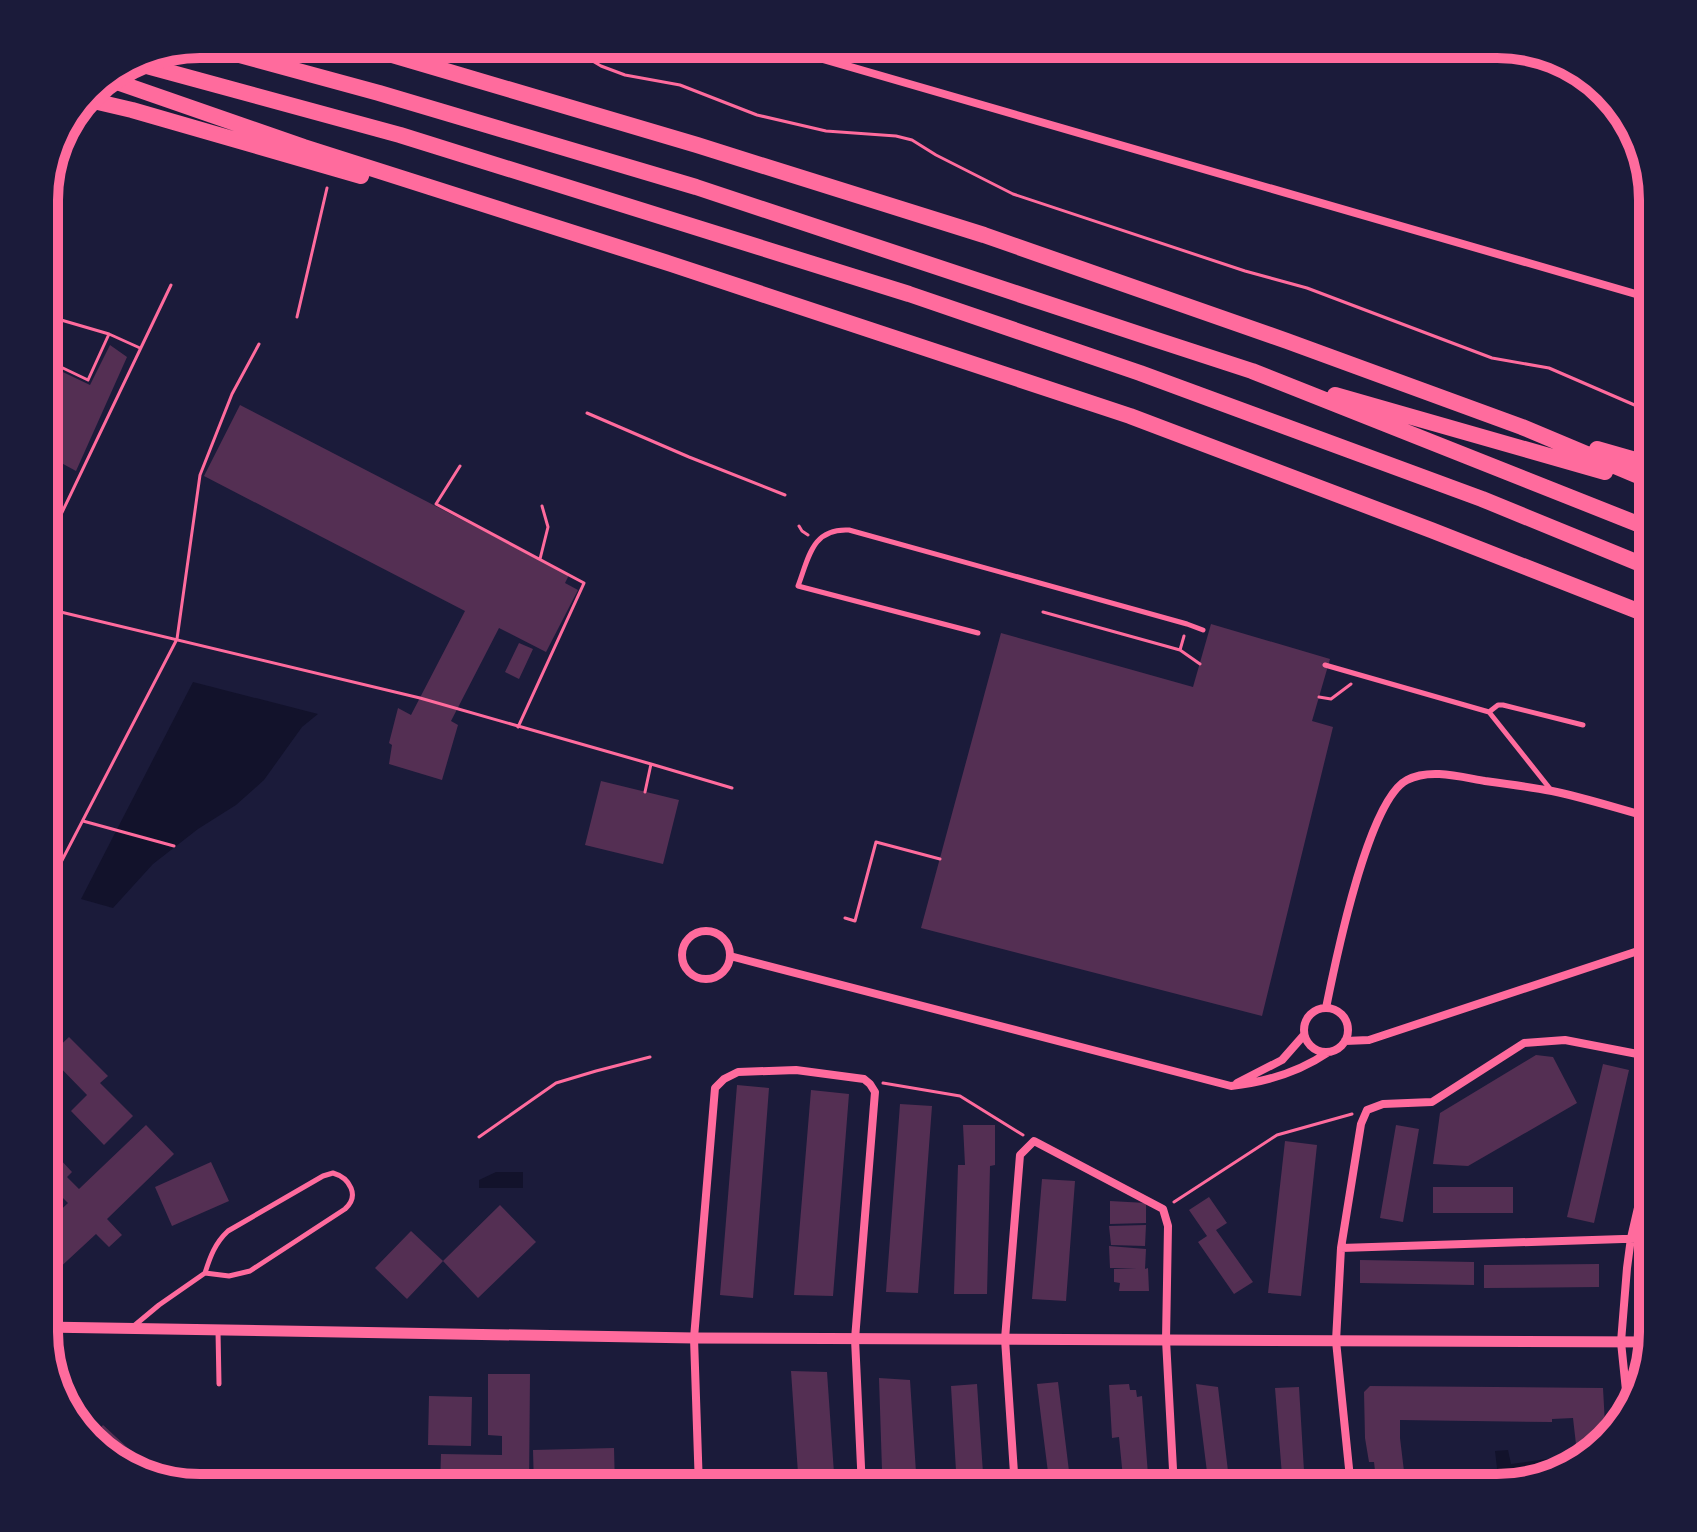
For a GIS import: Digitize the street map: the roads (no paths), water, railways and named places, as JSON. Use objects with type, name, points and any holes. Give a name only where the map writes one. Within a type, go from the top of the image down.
[{"type":"highway","points":[[250,58],[696,187],[1252,371],[1639,480]]},
{"type":"highway","points":[[402,58],[697,145],[984,235],[1522,427],[1639,478]]},
{"type":"highway","points":[[151,67],[400,135],[909,294],[1140,373],[1482,499],[1639,563]]},
{"type":"highway","points":[[120,83],[304,147],[1130,416],[1639,612]]},
{"type":"highway","points":[[97,102],[348,173],[479,203]]},
{"type":"highway","points":[[1252,371],[1639,524]]},
{"type":"highway","points":[[1522,427],[1639,461]]},
{"type":"street","points":[[819,58],[1639,295]]},
{"type":"street","points":[[1326,1008],[1362,864],[1379,816],[1395,789],[1407,780],[1424,775],[1445,775],[1552,791],[1639,814]]},
{"type":"street","points":[[708,931],[726,942],[730,956],[724,971],[717,977],[701,979],[687,971],[681,955],[693,934],[708,931]]},
{"type":"street","points":[[1345,1041],[1369,1040],[1639,951]]},
{"type":"street","points":[[730,956],[1231,1086],[1256,1083],[1291,1072],[1337,1049],[1345,1041],[1348,1030],[1345,1019],[1337,1011],[1326,1008],[1308,1016],[1304,1035],[1312,1048],[1327,1053]]},
{"type":"street","points":[[1231,1086],[1282,1060],[1304,1035]]},
{"type":"street","points":[[1350,1474],[1336,1341],[1341,1248],[1361,1124],[1367,1110],[1383,1104],[1432,1102],[1524,1043],[1565,1040],[1639,1054]]},
{"type":"street","points":[[699,1474],[694,1338],[715,1088],[738,1072],[796,1070],[864,1079],[875,1092],[855,1339],[861,1474]]},
{"type":"street","points":[[1014,1474],[1005,1339],[1020,1155],[1034,1141],[1163,1209],[1168,1226],[1166,1340],[1173,1474]]},
{"type":"street","points":[[1626,1391],[1621,1342],[1631,1238],[1639,1210]]},
{"type":"street","points":[[1341,1248],[1639,1238]]},
{"type":"street","points":[[58,1327],[694,1338],[1638,1342]]},
{"type":"lane","points":[[978,633],[798,586],[817,540],[831,531],[849,530],[1203,630]]},
{"type":"lane","points":[[1325,665],[1489,712],[1552,791]]},
{"type":"lane","points":[[1489,712],[1503,705],[1583,725]]},
{"type":"lane","points":[[132,1329],[159,1305],[205,1273],[213,1249],[228,1231],[323,1176],[333,1173],[345,1179],[353,1198],[345,1209],[250,1271],[229,1276],[205,1273]]},
{"type":"lane","points":[[218,1330],[219,1384]]}]
